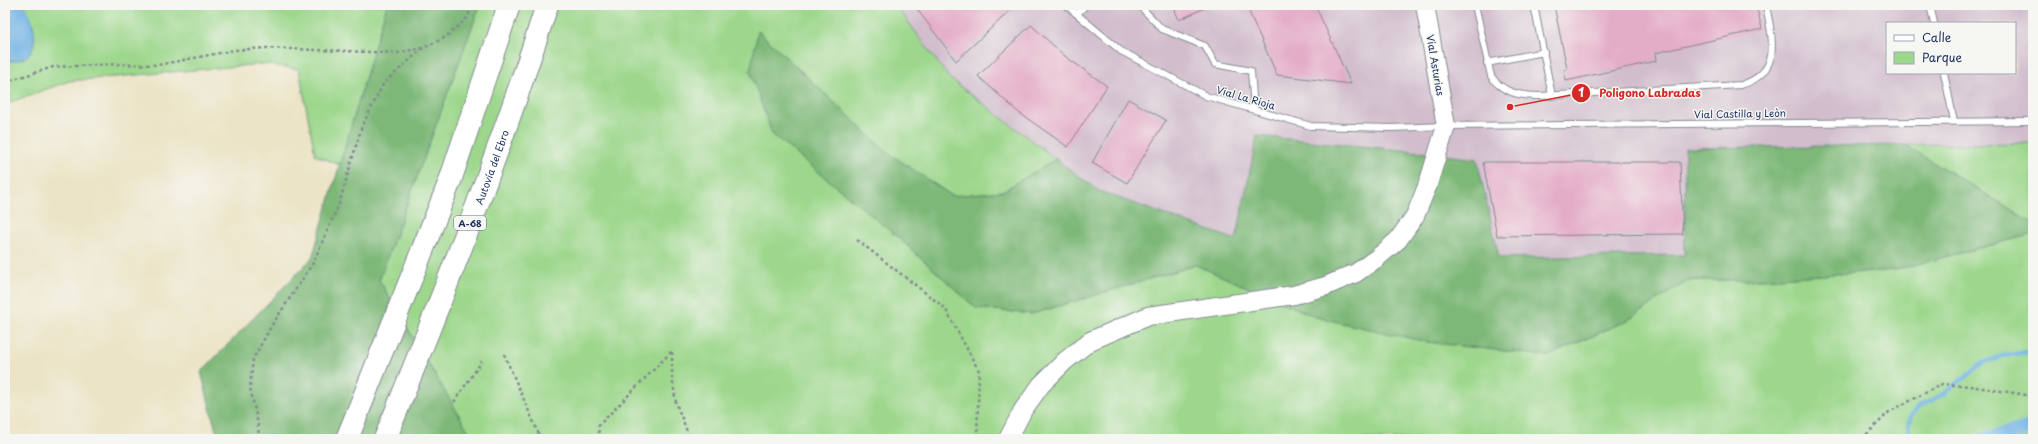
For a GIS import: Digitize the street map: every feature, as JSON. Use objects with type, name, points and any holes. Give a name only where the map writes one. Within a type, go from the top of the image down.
[{"type":"highway","points":[[347,439],[450,181],[509,5]]},
{"type":"highway","name":"Autovía del Ebro","points":[[385,439],[453,271],[530,58],[547,5]]},
{"type":"street","name":"Vial Asturias","points":[[1425,5],[1446,126]]},
{"type":"street","points":[[1008,439],[1023,410],[1041,385],[1065,361],[1097,338],[1148,316],[1294,295],[1326,286],[1356,273],[1377,258],[1398,240],[1415,216],[1428,184],[1446,126]]},
{"type":"lane","name":"Vial La Rioja","points":[[1066,5],[1121,52],[1206,96],[1311,126],[1392,128],[1446,126]]},
{"type":"lane","points":[[1077,14],[1086,5]]},
{"type":"lane","points":[[1139,5],[1162,29],[1205,46],[1215,64],[1251,71],[1254,110]]},
{"type":"lane","points":[[1475,5],[1491,76],[1496,84],[1504,89],[1526,96],[1552,96],[1741,85],[1752,81],[1765,71],[1772,56],[1772,38],[1766,5]]},
{"type":"lane","points":[[1534,5],[1552,96]]},
{"type":"lane","points":[[1930,5],[1934,22]]},
{"type":"lane","points":[[1487,63],[1544,52]]},
{"type":"lane","points":[[1944,74],[1954,121]]},
{"type":"lane","name":"Vial Castilla y Leòn","points":[[1446,126],[2033,121]]},
{"type":"path","points":[[5,82],[53,67],[121,64],[158,65],[235,50],[266,48],[397,53],[423,48],[446,37],[467,18],[472,5]]},
{"type":"path","points":[[260,439],[250,388],[254,358],[272,325],[313,263],[339,204],[362,126],[384,82],[423,48]]},
{"type":"path","points":[[857,240],[945,308],[978,371],[977,439]]},
{"type":"path","points":[[598,439],[600,425],[672,351],[672,377],[676,403],[690,439]]},
{"type":"path","points":[[504,354],[539,438]]},
{"type":"path","points":[[454,402],[482,361]]},
{"type":"path","points":[[1862,439],[1889,412],[1942,384],[1970,386],[2033,396]]},
{"type":"shaded area","points":[[896,5],[2033,5],[2033,143],[1685,148],[1685,255],[1499,258],[1477,159],[1257,136],[1237,240],[1099,191],[949,78]]},
{"type":"green space","points":[[5,5],[387,5],[340,165],[315,155],[299,69],[263,64],[69,81],[5,104]]},
{"type":"green space","points":[[387,5],[480,5],[379,280],[473,439],[218,439],[201,372],[312,258]]},
{"type":"green space","points":[[480,5],[896,5],[949,78],[1056,159],[1003,191],[952,196],[887,152],[758,31],[900,239],[976,308],[1032,314],[1196,265],[1316,317],[1428,342],[1548,356],[1628,320],[1689,280],[1746,280],[1895,270],[2033,234],[2033,439],[473,439],[379,280]]},
{"type":"green space","points":[[758,31],[887,152],[952,196],[1003,191],[1056,159],[1099,191],[1236,240],[1257,136],[1477,159],[1499,258],[1685,255],[1685,148],[1905,145],[2033,223],[2033,234],[1895,270],[1746,280],[1689,280],[1628,320],[1548,356],[1427,342],[1316,317],[1196,265],[1032,314],[976,308],[900,239],[772,134],[750,71]]},
{"type":"green space","points":[[2033,143],[2033,223],[1905,145]]},
{"type":"water","points":[[17,4],[24,6],[27,9],[33,25],[34,41],[29,54],[15,61],[5,61],[5,5]]},
{"type":"building","points":[[914,5],[1016,5],[956,61]]},
{"type":"building","points":[[1173,5],[1211,5],[1179,20]]},
{"type":"building","points":[[1246,5],[1315,5],[1351,84],[1277,75]]},
{"type":"building","points":[[1554,5],[1756,5],[1762,29],[1655,53],[1656,61],[1566,81],[1564,70],[1567,69]]},
{"type":"building","points":[[1031,25],[1066,57],[1107,86],[1068,147],[1018,112],[978,76]]},
{"type":"building","points":[[1128,99],[1166,120],[1127,183],[1092,163]]},
{"type":"building","points":[[1483,162],[1680,162],[1683,234],[1497,236]]},
{"type":"waterway","points":[[1911,439],[1908,427],[1910,417],[1920,406],[1943,394],[1985,362],[2002,356],[2033,351]]},
{"type":"waterway","points":[[1986,439],[2033,427]]},
{"type":"place","name":"Poligono Labradas","points":[[1510,107]]}]
